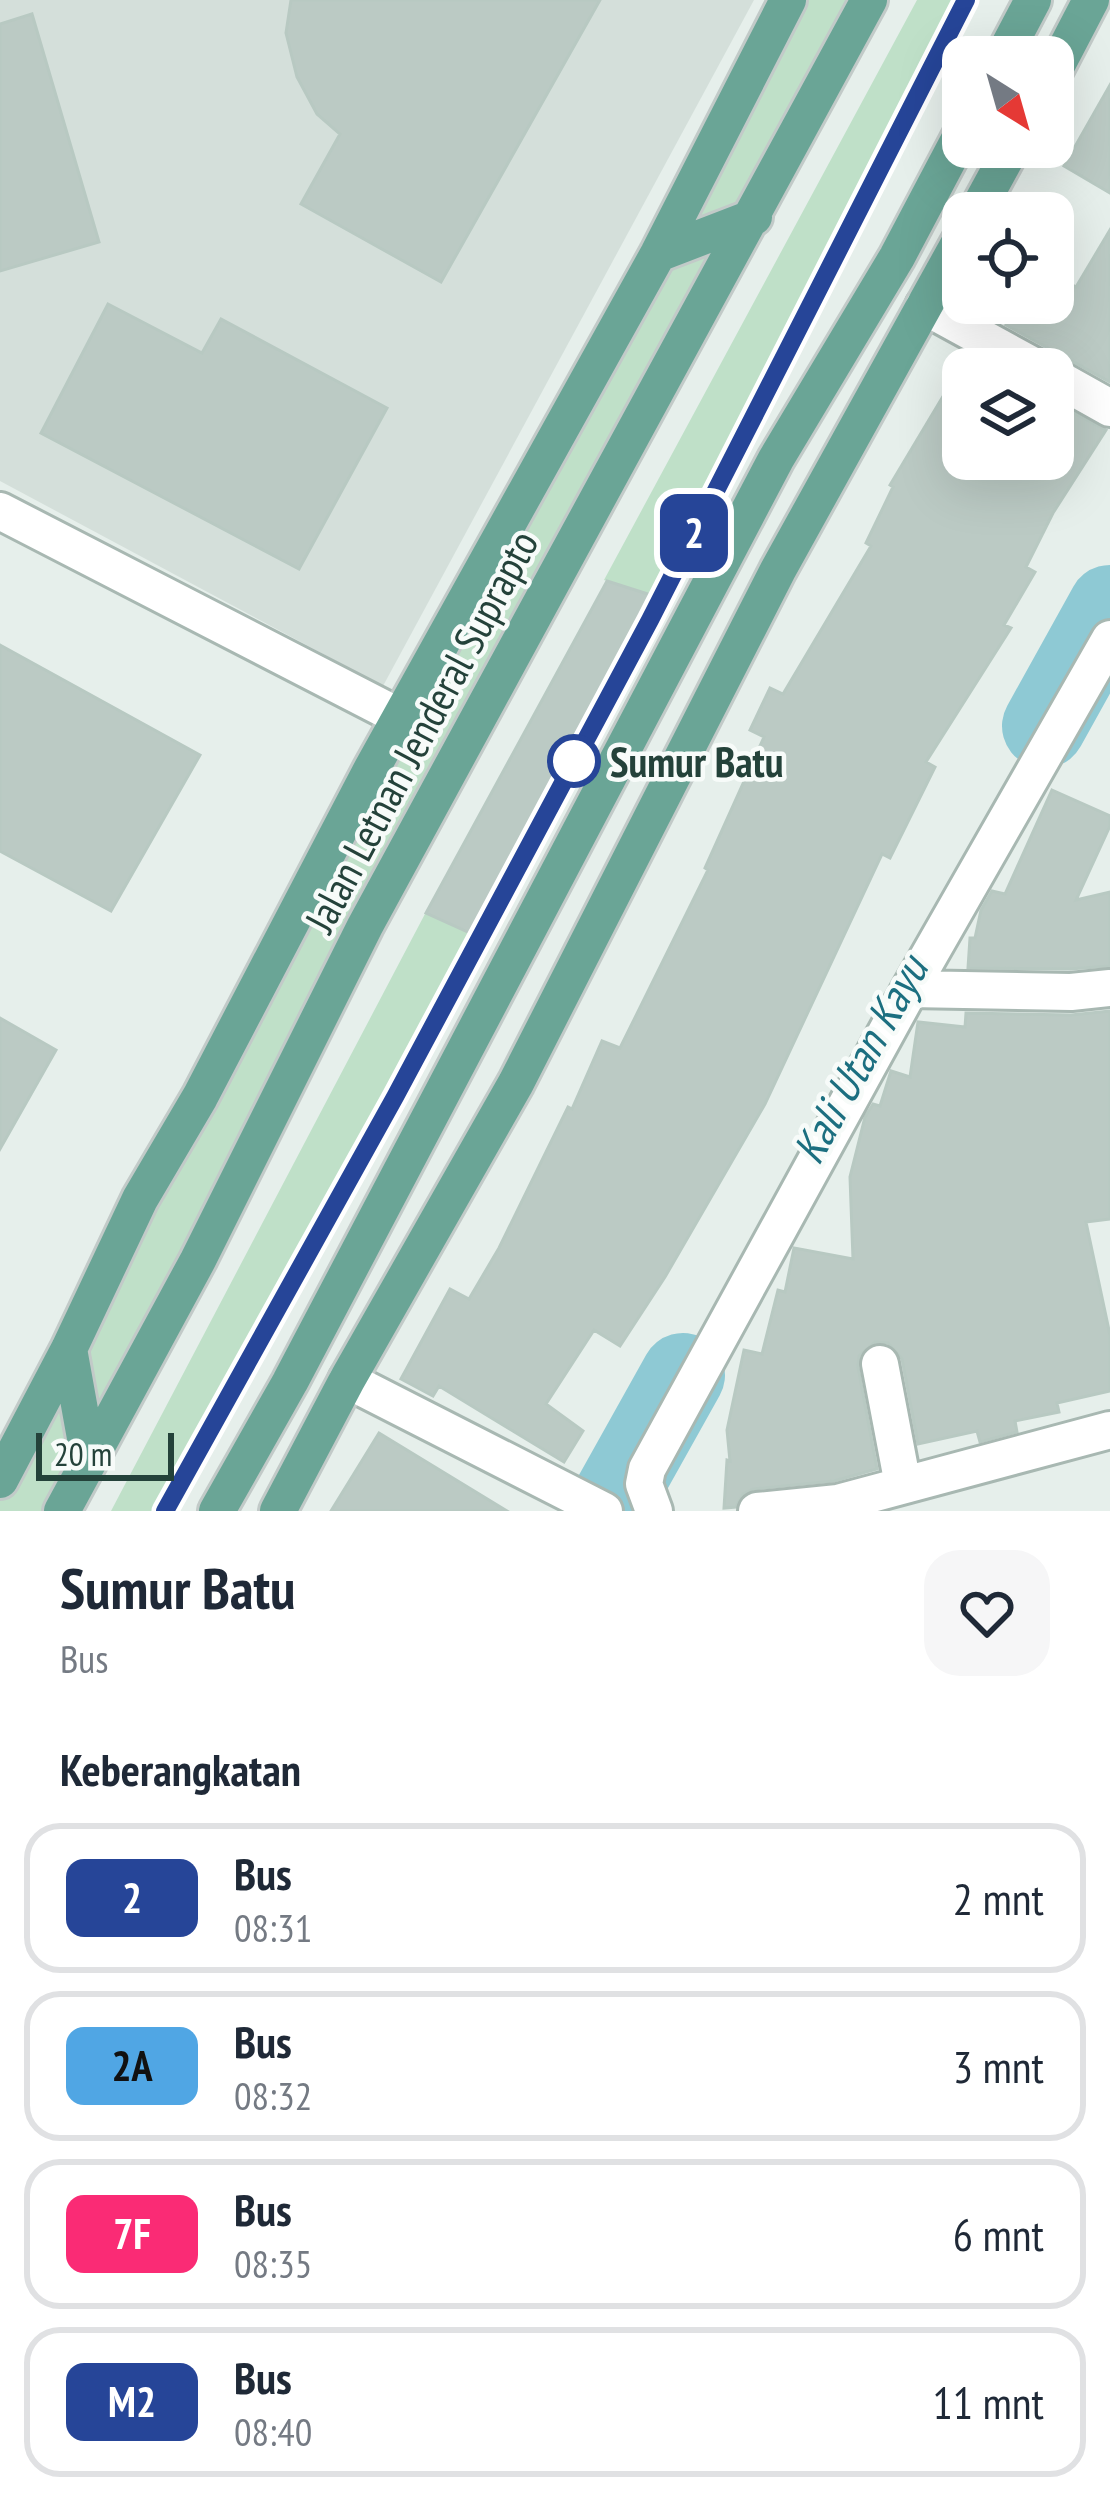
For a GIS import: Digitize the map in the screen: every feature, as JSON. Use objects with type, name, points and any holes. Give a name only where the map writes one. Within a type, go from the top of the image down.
[{"type":"main road","name":"Jalan Letnan Jenderal Suprapto","points":[[0,1480],[140,1199],[200,1097],[400,717],[658,254],[788,0]]},
{"type":"main road","name":"Jalan Letnan Jenderal Suprapto","points":[[62,1511],[198,1260],[364,926],[869,0]]},
{"type":"main road","points":[[1014,36],[1034,0]]},
{"type":"main road","points":[[1072,36],[1091,0]]},
{"type":"main road","points":[[217,1511],[290,1382],[761,488],[944,168]]},
{"type":"main road","points":[[658,254],[754,217]]},
{"type":"main road","points":[[278,1511],[347,1379],[516,1083],[778,570],[942,275]]},
{"type":"main road","points":[[761,488],[778,570]]},
{"type":"main road","points":[[69,1349],[89,1460]]},
{"type":"street","points":[[925,306],[1002,348]]},
{"type":"street","points":[[1074,387],[1110,407]]},
{"type":"street","points":[[0,511],[400,717]]},
{"type":"street","points":[[654,1511],[644,1484],[646,1469],[910,989],[1110,639]]},
{"type":"street","points":[[910,989],[1071,992],[1110,988]]},
{"type":"street","points":[[880,1364],[903,1485]]},
{"type":"street","points":[[347,1379],[604,1511]]},
{"type":"street","points":[[758,1511],[838,1507],[1110,1430]]},
{"type":"shaded area","points":[[0,0],[754,0],[383,686],[0,481]]},
{"type":"green space","points":[[788,0],[869,0],[61,1511],[0,1511],[0,1481]]},
{"type":"green space","points":[[917,0],[968,0],[949,36],[942,36],[942,51],[660,599],[604,580]]},
{"type":"green space","points":[[426,912],[479,937],[165,1511],[111,1511]]},
{"type":"building","points":[[291,0],[600,0],[441,282],[301,204],[340,134],[317,114],[297,77],[286,33]]},
{"type":"building","points":[[32,14],[99,242],[0,271],[0,24]]},
{"type":"building","points":[[1110,85],[1110,193],[1067,168],[1074,168],[1074,148]]},
{"type":"building","points":[[1110,230],[1110,382],[1074,362],[1074,348],[1048,348],[1006,325],[1074,324],[1076,287]]},
{"type":"building","points":[[108,304],[202,353],[221,319],[387,408],[299,569],[41,433]]},
{"type":"building","points":[[942,398],[942,480],[1074,480],[1074,413],[1106,430],[1053,513],[1026,567],[1035,572],[1004,625],[1011,628],[926,762],[935,767],[890,858],[882,854],[765,1104],[620,1346],[594,1330],[546,1404],[583,1431],[564,1462],[439,1386],[433,1396],[401,1379],[450,1289],[469,1299],[568,1107],[572,1109],[602,1041],[620,1048],[708,870],[764,737],[750,730],[770,688],[783,694],[871,546],[866,543],[890,485]]},
{"type":"building","points":[[607,581],[657,597],[479,937],[426,913]]},
{"type":"building","points":[[0,645],[200,755],[111,911],[0,851]]},
{"type":"building","points":[[1052,790],[1110,816],[1110,826],[1076,900],[1110,892],[1110,966],[968,968],[970,938],[975,938],[981,910],[992,891],[1005,894]]},
{"type":"building","points":[[1110,1011],[1110,1219],[1086,1222],[1110,1335],[1110,1391],[1057,1403],[1059,1412],[1015,1421],[1017,1432],[980,1442],[977,1431],[918,1444],[902,1359],[888,1343],[875,1342],[859,1356],[858,1367],[877,1469],[834,1481],[754,1489],[743,1494],[736,1507],[724,1508],[730,1461],[727,1430],[744,1350],[762,1354],[778,1290],[785,1292],[794,1248],[853,1259],[850,1177],[865,1117],[873,1104],[880,1106],[891,1071],[910,1077],[918,1022],[965,1027],[966,1013]]},
{"type":"building","points":[[0,1018],[56,1050],[0,1149]]},
{"type":"building","points":[[379,1433],[507,1511],[331,1511]]},
{"type":"waterway","name":"Kali Utan Kayu","points":[[1044,726],[1110,607]]},
{"type":"waterway","name":"Kali Utan Kayu","points":[[607,1511],[683,1375]]},
{"type":"bus line","name":"2","points":[[165,1511],[395,1097],[650,620],[966,0]]},
{"type":"place","name":"Sumur Batu","points":[[574,761]]}]
